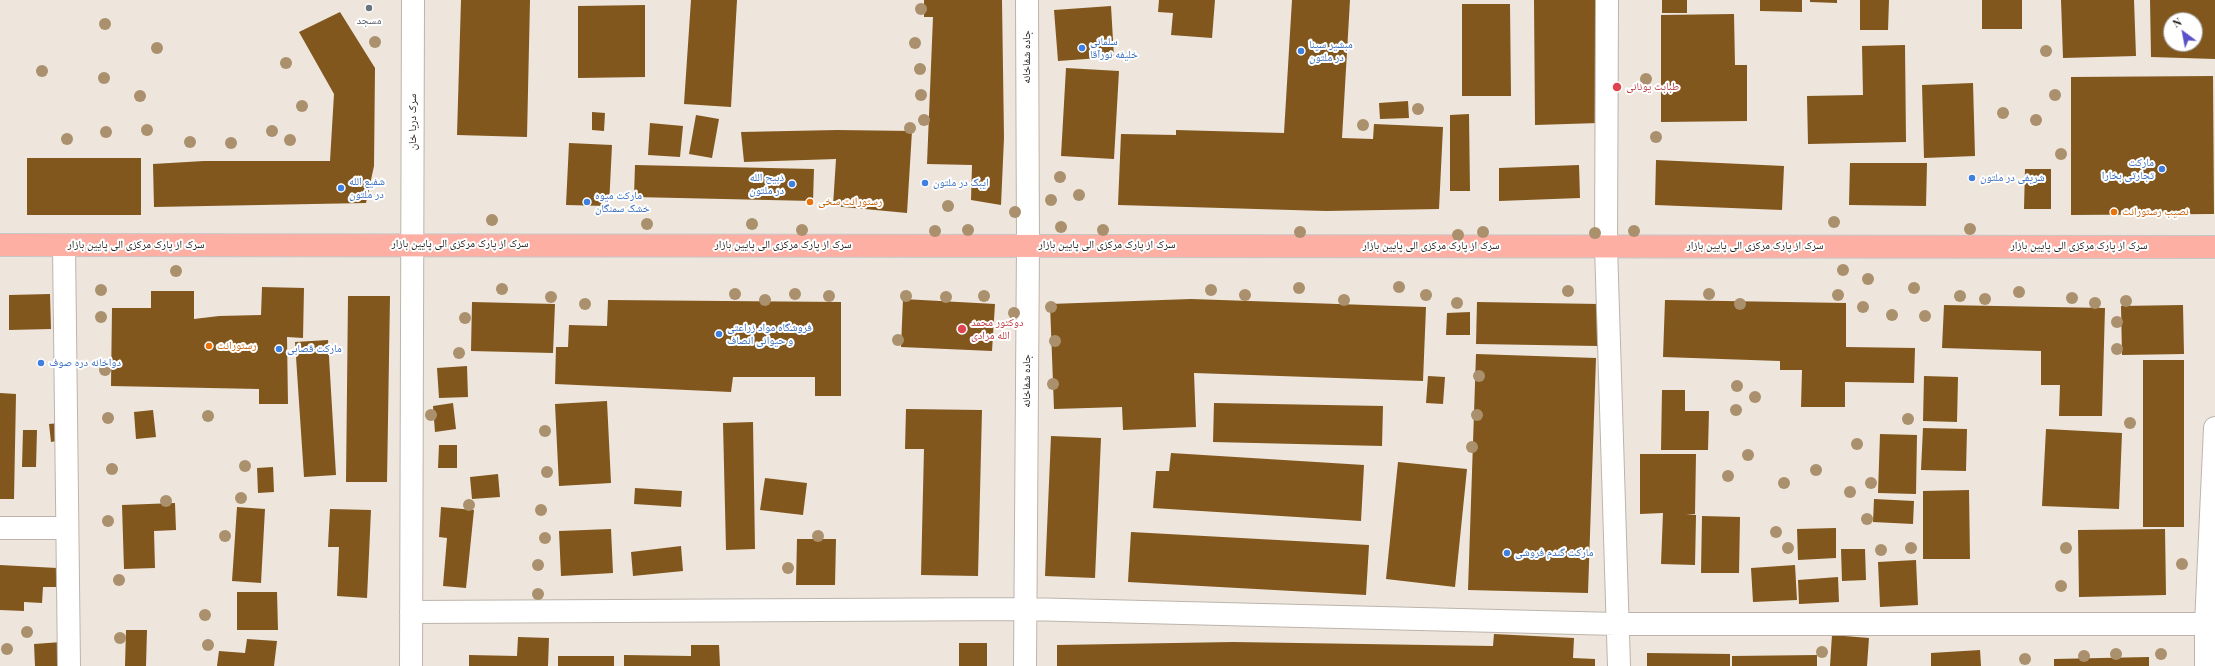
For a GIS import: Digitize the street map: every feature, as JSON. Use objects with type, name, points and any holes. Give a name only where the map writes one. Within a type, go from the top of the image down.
[{"type":"main road","name":"سرک از پارک مرکزی الی پایین بازار","points":[[0,245],[413,244],[2215,247]]},
{"type":"street","name":"سرک دریا خان","points":[[411,666],[413,0]]},
{"type":"street","name":"جاده شفاخانه","points":[[1025,666],[1028,245],[1027,0]]},
{"type":"street","points":[[1607,0],[1606,246],[1618,666]]},
{"type":"street","points":[[64,245],[69,666]]},
{"type":"street","points":[[2206,666],[2206,624],[2215,428]]},
{"type":"street","points":[[0,528],[67,528]]},
{"type":"street","points":[[412,612],[1025,609],[1617,624],[2206,624]]},
{"type":"building","points":[[461,0],[530,0],[527,137],[457,135]]},
{"type":"building","points":[[691,0],[737,0],[731,107],[684,104]]},
{"type":"building","points":[[924,0],[1002,0],[1004,138],[1001,205],[971,200],[972,165],[927,164],[933,17],[924,17]]},
{"type":"building","points":[[1159,0],[1215,0],[1212,38],[1171,35],[1173,13],[1158,12]]},
{"type":"building","points":[[1292,0],[1350,0],[1342,138],[1373,139],[1374,124],[1443,127],[1439,209],[1326,211],[1118,205],[1121,134],[1176,135],[1176,130],[1284,133]]},
{"type":"building","points":[[1534,0],[1602,0],[1599,123],[1535,125]]},
{"type":"building","points":[[1662,0],[1687,0],[1687,13],[1662,13]]},
{"type":"building","points":[[1760,0],[1802,0],[1802,12],[1760,11]]},
{"type":"building","points":[[1810,0],[1837,0],[1837,3],[1810,2]]},
{"type":"building","points":[[1860,0],[1889,0],[1888,30],[1860,30]]},
{"type":"building","points":[[1982,0],[2022,0],[2022,29],[1982,29]]},
{"type":"building","points":[[2061,0],[2134,0],[2136,56],[2063,58]]},
{"type":"building","points":[[2150,0],[2215,0],[2215,59],[2151,57]]},
{"type":"building","points":[[1462,4],[1510,4],[1511,96],[1462,96]]},
{"type":"building","points":[[645,5],[645,77],[578,78],[578,6]]},
{"type":"building","points":[[1111,6],[1114,57],[1058,61],[1054,10]]},
{"type":"building","points":[[340,12],[375,68],[374,166],[366,203],[154,207],[153,164],[204,161],[330,161],[334,94],[299,32]]},
{"type":"building","points":[[1734,14],[1735,65],[1747,65],[1747,121],[1661,122],[1661,15]]},
{"type":"building","points":[[1905,45],[1906,142],[1808,144],[1807,96],[1863,95],[1862,46]]},
{"type":"building","points":[[1066,68],[1119,71],[1114,159],[1061,156]]},
{"type":"building","points":[[2213,76],[2214,214],[2071,215],[2071,77]]},
{"type":"building","points":[[1973,83],[1975,156],[1924,158],[1922,85]]},
{"type":"building","points":[[1408,101],[1409,118],[1380,119],[1379,103]]},
{"type":"building","points":[[592,112],[605,113],[604,131],[592,130]]},
{"type":"building","points":[[1469,114],[1470,191],[1450,191],[1450,115]]},
{"type":"building","points":[[696,115],[719,119],[712,158],[689,154]]},
{"type":"building","points":[[650,123],[683,126],[680,157],[648,155]]},
{"type":"building","points":[[837,130],[912,131],[907,213],[833,206],[836,159],[744,162],[741,132]]},
{"type":"building","points":[[569,143],[612,145],[609,206],[566,205]]},
{"type":"building","points":[[27,158],[141,158],[141,215],[27,215]]},
{"type":"building","points":[[1656,160],[1784,166],[1782,210],[1655,205]]},
{"type":"building","points":[[1850,163],[1927,163],[1926,206],[1849,205]]},
{"type":"building","points":[[635,165],[814,169],[813,201],[634,197]]},
{"type":"building","points":[[1579,165],[1580,198],[1499,201],[1499,168]]},
{"type":"building","points":[[2025,169],[2051,169],[2051,209],[2024,209]]},
{"type":"building","points":[[262,287],[304,288],[303,338],[287,337],[288,404],[259,404],[259,389],[111,386],[112,308],[151,308],[151,291],[194,291],[194,319],[219,316],[261,315]]},
{"type":"building","points":[[50,294],[51,329],[9,330],[9,295]]},
{"type":"building","points":[[348,296],[390,296],[387,482],[346,482]]},
{"type":"building","points":[[903,299],[995,304],[992,351],[901,347]]},
{"type":"building","points":[[1191,299],[1426,307],[1423,381],[1194,373],[1196,427],[1123,430],[1122,407],[1054,409],[1050,304]]},
{"type":"building","points":[[608,300],[841,302],[841,396],[815,396],[815,377],[733,377],[731,392],[555,384],[556,347],[568,347],[569,325],[607,326]]},
{"type":"building","points":[[1665,300],[1846,303],[1846,347],[1915,348],[1914,383],[1845,382],[1845,407],[1801,407],[1802,370],[1780,370],[1780,361],[1663,357]]},
{"type":"building","points":[[472,302],[555,304],[553,353],[471,351]]},
{"type":"building","points":[[1477,302],[1599,304],[1598,346],[1476,344]]},
{"type":"building","points":[[1944,305],[2105,308],[2102,416],[2059,416],[2060,385],[2041,385],[2041,351],[1942,348]]},
{"type":"building","points":[[2183,305],[2184,354],[2122,355],[2121,306]]},
{"type":"building","points":[[1470,312],[1470,335],[1446,335],[1447,313]]},
{"type":"building","points":[[328,340],[336,475],[304,477],[295,342]]},
{"type":"building","points":[[1476,354],[1596,358],[1588,593],[1468,590]]},
{"type":"building","points":[[2143,360],[2184,360],[2184,527],[2143,527]]},
{"type":"building","points":[[467,366],[468,397],[439,398],[437,368]]},
{"type":"building","points":[[1428,376],[1445,377],[1443,404],[1426,403]]},
{"type":"building","points":[[1924,376],[1958,377],[1957,422],[1923,421]]},
{"type":"building","points":[[1662,390],[1685,390],[1685,411],[1709,411],[1708,450],[1661,450]]},
{"type":"building","points":[[0,393],[16,394],[14,499],[0,499]]},
{"type":"building","points":[[607,401],[611,483],[559,486],[555,404]]},
{"type":"building","points":[[453,403],[456,429],[435,432],[433,406]]},
{"type":"building","points":[[1214,403],[1383,406],[1382,446],[1213,442]]},
{"type":"building","points":[[906,409],[982,410],[978,576],[921,575],[924,449],[905,449]]},
{"type":"building","points":[[153,410],[156,437],[136,439],[134,412]]},
{"type":"building","points":[[753,422],[755,549],[726,550],[723,423]]},
{"type":"building","points":[[60,423],[62,440],[51,442],[49,424]]},
{"type":"building","points":[[1923,428],[1967,429],[1966,471],[1921,470]]},
{"type":"building","points":[[2046,429],[2122,433],[2119,509],[2042,506]]},
{"type":"building","points":[[23,430],[37,430],[36,467],[22,467]]},
{"type":"building","points":[[1880,434],[1917,435],[1916,494],[1878,493]]},
{"type":"building","points":[[1051,436],[1101,438],[1095,578],[1045,576]]},
{"type":"building","points":[[439,445],[457,445],[457,468],[438,468]]},
{"type":"building","points":[[1171,453],[1364,465],[1361,521],[1153,508],[1156,471],[1169,471]]},
{"type":"building","points":[[1640,454],[1696,454],[1695,514],[1686,514],[1696,515],[1695,565],[1661,564],[1663,513],[1640,514]]},
{"type":"building","points":[[1398,462],[1467,469],[1455,587],[1386,579]]},
{"type":"building","points":[[273,467],[274,492],[258,493],[257,468]]},
{"type":"building","points":[[498,474],[500,497],[472,499],[470,477]]},
{"type":"building","points":[[765,478],[807,483],[803,515],[760,510]]},
{"type":"building","points":[[635,488],[682,491],[681,507],[634,504]]},
{"type":"building","points":[[1969,490],[1970,559],[1923,559],[1923,491]]},
{"type":"building","points":[[1874,499],[1914,501],[1913,524],[1873,522]]},
{"type":"building","points":[[175,503],[176,530],[154,531],[155,568],[124,569],[122,505]]},
{"type":"building","points":[[237,507],[265,509],[261,583],[232,581]]},
{"type":"building","points":[[441,507],[474,510],[466,588],[443,586],[447,538],[439,537]]},
{"type":"building","points":[[330,509],[371,510],[367,598],[337,596],[339,547],[328,547]]},
{"type":"building","points":[[1702,516],[1740,517],[1739,573],[1701,573]]},
{"type":"building","points":[[1836,528],[1836,558],[1798,560],[1797,529]]},
{"type":"building","points":[[611,529],[613,573],[561,576],[559,531]]},
{"type":"building","points":[[2165,529],[2166,595],[2079,597],[2078,530]]},
{"type":"building","points":[[1131,532],[1369,545],[1366,595],[1128,582]]},
{"type":"building","points":[[797,539],[836,539],[835,585],[796,585]]},
{"type":"building","points":[[681,546],[683,571],[633,576],[631,552]]},
{"type":"building","points":[[1841,549],[1865,549],[1866,580],[1842,581]]},
{"type":"building","points":[[1916,560],[1918,605],[1880,607],[1878,562]]},
{"type":"building","points":[[0,565],[57,568],[56,587],[43,587],[42,603],[24,602],[24,611],[0,610]]},
{"type":"building","points":[[1795,565],[1797,600],[1753,602],[1751,568]]},
{"type":"building","points":[[1838,577],[1839,602],[1799,604],[1798,580]]},
{"type":"building","points":[[237,592],[277,592],[278,630],[237,630]]},
{"type":"building","points":[[126,630],[147,630],[146,666],[125,666]]},
{"type":"building","points":[[1494,634],[1574,638],[1573,658],[1595,659],[1595,666],[1057,666],[1057,645],[1233,642],[1493,646]]},
{"type":"building","points":[[1832,635],[1869,638],[1867,666],[1830,666]]},
{"type":"building","points":[[518,637],[549,638],[548,666],[469,666],[469,655],[517,656]]},
{"type":"building","points":[[247,639],[277,641],[274,666],[217,666],[219,651],[245,653]]},
{"type":"building","points":[[62,642],[63,666],[35,666],[34,644]]},
{"type":"building","points":[[959,643],[987,643],[987,666],[959,666]]},
{"type":"building","points":[[691,645],[719,645],[720,666],[624,666],[624,655],[691,656]]},
{"type":"building","points":[[1980,650],[1981,666],[1931,666],[1931,653]]},
{"type":"building","points":[[1647,653],[1730,654],[1730,666],[1647,666]]},
{"type":"building","points":[[1817,655],[1817,666],[1732,666],[1732,656]]},
{"type":"building","points":[[558,656],[614,656],[614,666],[558,666]]},
{"type":"building","points":[[2149,657],[2149,666],[2054,666],[2054,659]]},
{"type":"place","name":"مسجد","points":[[369,8]]},
{"type":"place","name":"سلمانی خلیفه نورآقا","points":[[1082,48]]},
{"type":"place","name":"مبشیر سینا در ملتون","points":[[1301,51]]},
{"type":"place","name":"طبابت یونانی","points":[[1617,87]]},
{"type":"place","name":"مارکت تجارتی بخارا","points":[[2162,169]]},
{"type":"place","name":"شریفی در ملتون","points":[[1972,178]]},
{"type":"place","name":"ایبک در ملتون","points":[[925,183]]},
{"type":"place","name":"ذبیح الله در ملتون","points":[[792,184]]},
{"type":"place","name":"شفیع الله در ملتون","points":[[341,188]]},
{"type":"place","name":"مارکت میوه خشک سمنگان","points":[[587,202]]},
{"type":"place","name":"رستورانت سخی","points":[[810,202]]},
{"type":"place","name":"نصیب رستورانت","points":[[2114,212]]},
{"type":"place","name":"دوکتور محمد الله مرادی","points":[[962,329]]},
{"type":"place","name":"فروشگاه مواد زراعتی و حیوانی انصاف","points":[[719,334]]},
{"type":"place","name":"رستورانت","points":[[209,346]]},
{"type":"place","name":"مارکت قصابی","points":[[279,349]]},
{"type":"place","name":"دواخانه دره صوف","points":[[41,363]]},
{"type":"place","name":"مارکت گندم فروشی","points":[[1507,553]]}]
